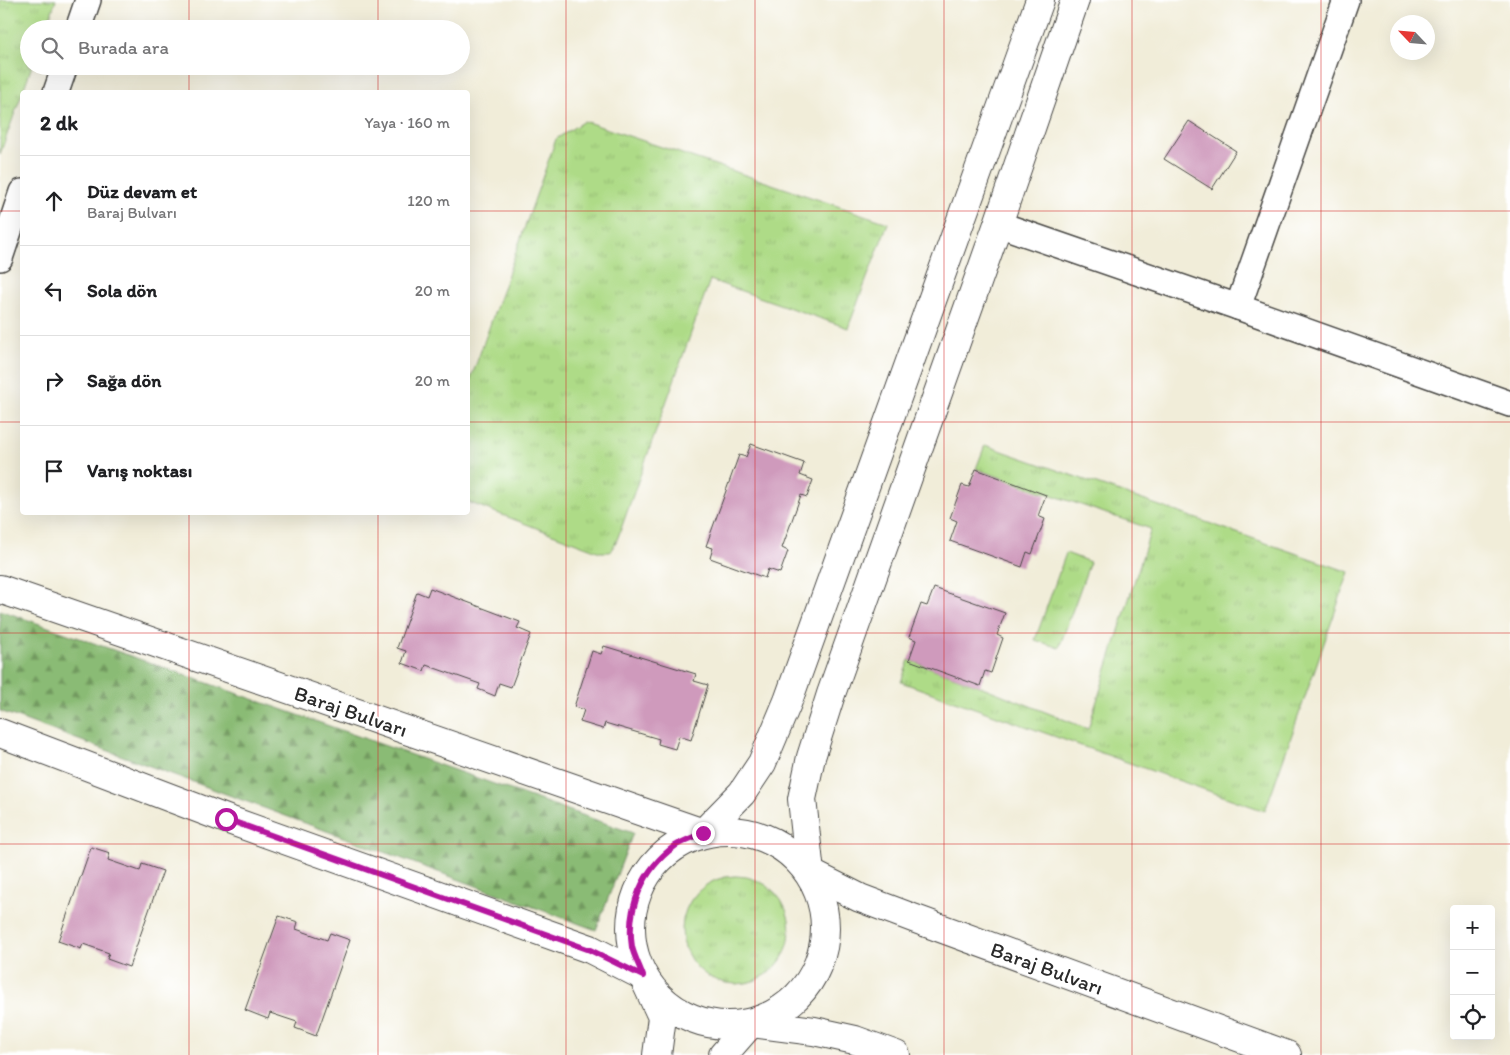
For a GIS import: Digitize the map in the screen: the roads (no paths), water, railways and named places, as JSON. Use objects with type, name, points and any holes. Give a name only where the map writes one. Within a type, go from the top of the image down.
[{"type":"main road","points":[[703,833],[742,793],[762,763],[788,701],[1040,0]]},
{"type":"main road","points":[[723,1055],[751,1023],[780,1011],[803,991],[819,964],[826,925],[823,902],[810,873],[802,799],[811,757],[831,694],[998,224],[1075,0]]},
{"type":"main road","name":"Baraj Bulvarı","points":[[0,589],[703,833]]},
{"type":"main road","points":[[0,733],[226,819],[590,950],[643,976],[663,1000],[689,1018],[719,1025],[751,1023],[814,1031],[855,1040],[896,1055]]},
{"type":"main road","points":[[656,1055],[662,1017],[632,948],[631,918],[638,890],[654,864],[676,845],[703,833],[733,830],[763,836],[789,851],[810,873]]},
{"type":"main road","name":"Baraj Bulvarı","points":[[810,873],[860,898],[895,912],[1287,1055]]},
{"type":"street","points":[[81,20],[88,0]]},
{"type":"street","points":[[1238,307],[1346,0]]},
{"type":"street","points":[[57,90],[62,75]]},
{"type":"street","points":[[0,258],[20,198]]},
{"type":"street","points":[[998,224],[1510,404]]}]
